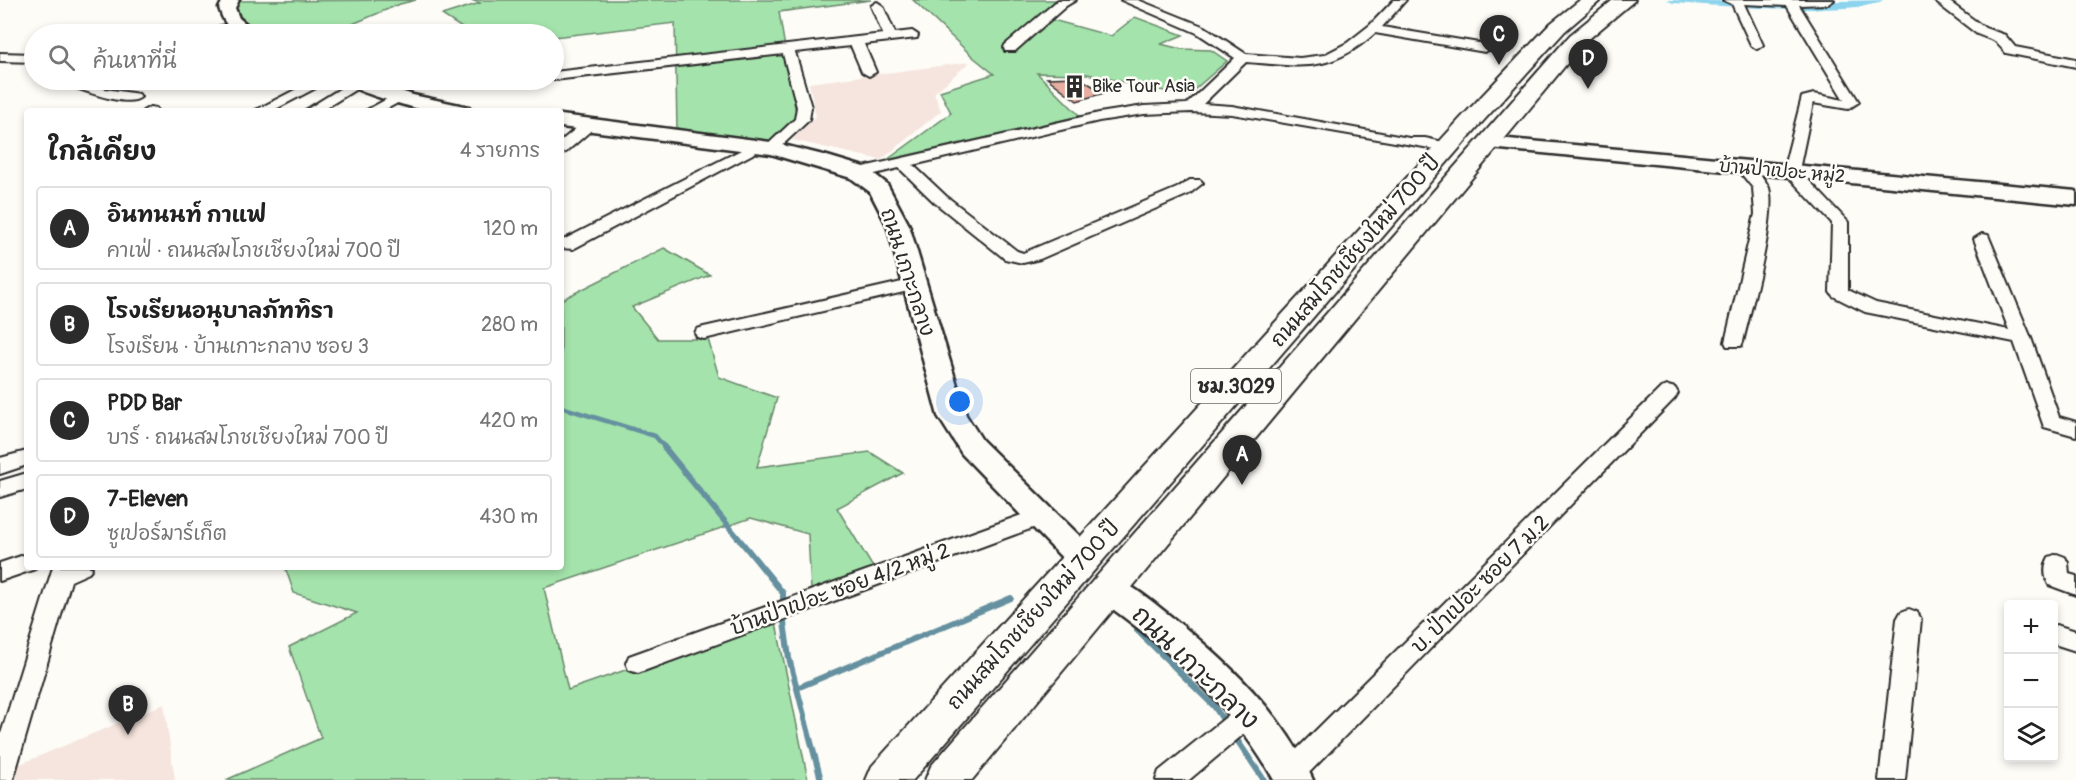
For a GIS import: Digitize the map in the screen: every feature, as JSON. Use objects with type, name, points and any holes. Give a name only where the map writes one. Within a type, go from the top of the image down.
[{"type":"main road","name":"ถนนสมโภชเชียงใหม่ 700 ปี","points":[[887,780],[1447,147],[1558,27],[1592,0]]},
{"type":"main road","name":"ถนนสมโภชเชียงใหม่ 700 ปี","points":[[946,780],[1577,39],[1605,13],[1626,0]]},
{"type":"street","points":[[231,0],[227,8],[231,20],[236,24]]},
{"type":"street","points":[[1010,48],[1062,3],[1070,0]]},
{"type":"street","points":[[1127,0],[1201,30],[1243,58],[1316,62],[1335,56],[1373,29],[1400,0]]},
{"type":"street","points":[[1729,0],[1791,2],[1828,0]]},
{"type":"street","points":[[1736,0],[1757,45]]},
{"type":"street","points":[[1939,0],[1981,31],[2000,38],[2005,46],[2012,50],[2076,63]]},
{"type":"street","points":[[1791,2],[1852,104],[1814,98],[1807,100],[1791,171],[1840,222],[1839,292],[1871,308],[2022,338]]},
{"type":"street","points":[[877,6],[891,38]]},
{"type":"street","points":[[1373,29],[1485,48]]},
{"type":"street","points":[[564,75],[912,35]]},
{"type":"street","points":[[856,42],[869,72]]},
{"type":"street","points":[[567,245],[764,147],[802,120],[804,106],[789,50]]},
{"type":"street","points":[[0,57],[24,58]]},
{"type":"street","points":[[1191,108],[1243,58]]},
{"type":"street","points":[[95,90],[134,97]]},
{"type":"street","points":[[267,108],[304,90]]},
{"type":"street","points":[[315,108],[342,90]]},
{"type":"street","points":[[379,90],[428,106],[442,108]]},
{"type":"street","points":[[378,108],[398,97]]},
{"type":"street","points":[[859,173],[1107,116],[1191,108],[1232,110],[1447,147]]},
{"type":"street","name":"ถนน เกาะกลาง","points":[[564,121],[764,147],[820,160],[859,173],[879,189],[898,225],[952,416],[972,447],[1083,559]]},
{"type":"street","points":[[564,146],[590,124]]},
{"type":"street","name":"บ้านป่าเปอะ หมู่2","points":[[1487,143],[2076,198]]},
{"type":"street","points":[[902,163],[940,200],[1011,255],[1023,258],[1183,191],[1195,183]]},
{"type":"street","points":[[1734,342],[1764,214],[1761,187],[1744,167]]},
{"type":"street","points":[[1982,239],[2022,338],[2051,422],[2076,429]]},
{"type":"street","points":[[704,333],[915,284]]},
{"type":"street","name":"บ. ป่าเปอะ ซอย 7 ม.2","points":[[1292,777],[1668,393]]},
{"type":"street","points":[[0,466],[24,459]]},
{"type":"street","points":[[0,489],[24,482]]},
{"type":"street","name":"บ้านป่าเปอะ ซอย 4/2 หมู่ 2","points":[[638,663],[1041,516]]},
{"type":"street","points":[[0,572],[24,563]]},
{"type":"street","points":[[2057,563],[2057,579],[2076,586]]},
{"type":"street","points":[[0,780],[69,570]]},
{"type":"street","name":"ถนน เกาะกลาง","points":[[1110,590],[1145,613],[1212,675],[1260,726],[1292,777]]},
{"type":"street","points":[[1892,780],[1909,619]]},
{"type":"street","points":[[1169,780],[1249,714]]},
{"type":"shaded area","points":[[970,62],[934,93],[941,111],[881,160],[792,140],[816,116],[809,83]]},
{"type":"shaded area","points":[[164,704],[175,780],[9,780],[13,767]]},
{"type":"green space","points":[[416,0],[400,4],[353,24],[249,24],[237,14],[236,1]]},
{"type":"green space","points":[[471,0],[871,0],[779,12],[797,119],[772,141],[677,130],[675,23],[564,36],[564,24],[456,24],[442,15],[480,3]]},
{"type":"green space","points":[[913,0],[1059,0],[1038,16],[1111,36],[1135,17],[1183,35],[1161,44],[1181,49],[1211,50],[1227,61],[1187,96],[1087,74],[1037,73],[1080,116],[887,160],[951,113],[940,91],[994,74]]},
{"type":"green space","points":[[664,248],[710,275],[632,307],[658,339],[708,339],[719,377],[777,398],[757,467],[870,452],[903,473],[837,508],[874,569],[811,590],[808,534],[751,518],[544,588],[568,690],[775,618],[808,780],[226,780],[321,738],[289,647],[357,613],[294,593],[286,570],[564,570],[564,298]]},
{"type":"building","name":"Bike Tour Asia","points":[[1078,77],[1104,93],[1077,101],[1047,78]]},
{"type":"waterway","points":[[1673,0],[1800,5],[1877,0]]},
{"type":"waterway","points":[[564,408],[655,436],[666,449]]},
{"type":"waterway","points":[[664,447],[783,593],[783,605]]},
{"type":"waterway","points":[[797,688],[1011,598]]},
{"type":"waterway","points":[[783,615],[789,658],[821,780]]},
{"type":"waterway","points":[[1137,630],[1214,706],[1226,724]]},
{"type":"waterway","points":[[1233,734],[1264,780]]},
{"type":"place","name":"PDD Bar","points":[[1499,65]]},
{"type":"place","name":"Bike Tour Asia","points":[[1074,86]]},
{"type":"place","name":"7-Eleven","points":[[1588,89]]},
{"type":"place","name":"อินทนนท์ กาแฟ","points":[[1242,485]]},
{"type":"place","name":"โรงเรียนอนุบาลภัททิรา","points":[[128,735]]}]
